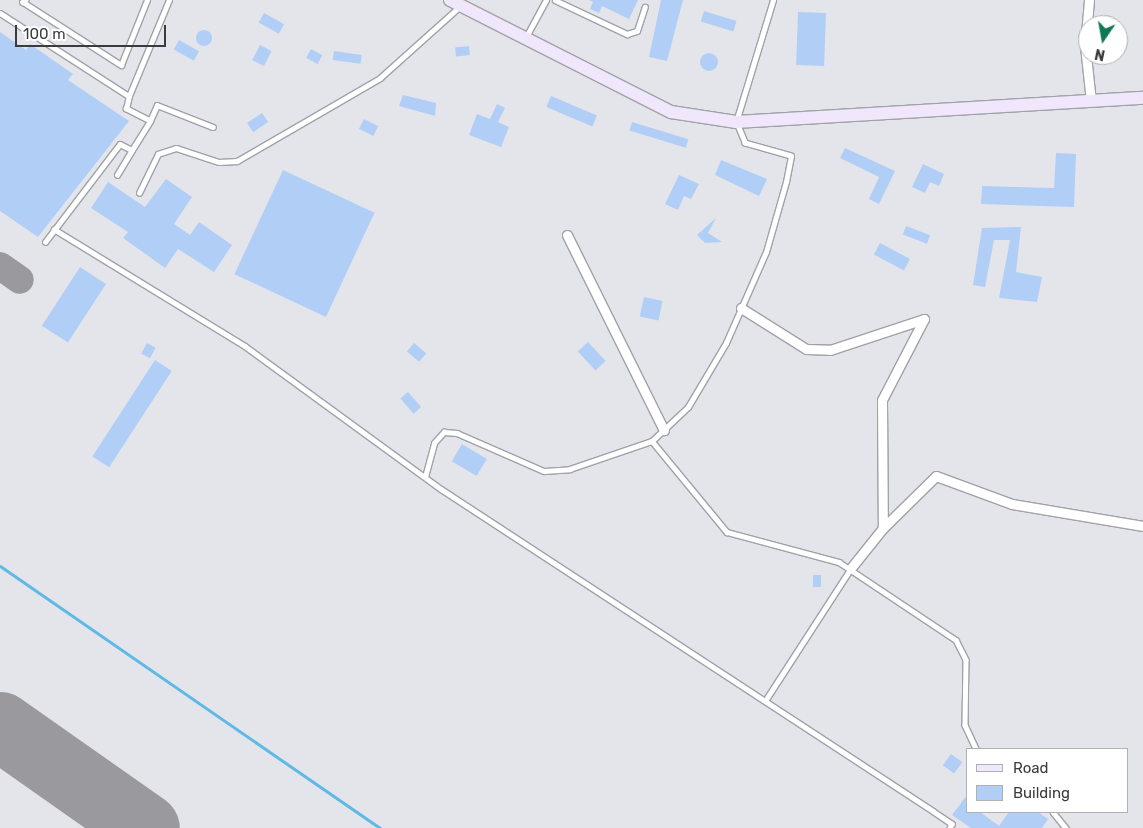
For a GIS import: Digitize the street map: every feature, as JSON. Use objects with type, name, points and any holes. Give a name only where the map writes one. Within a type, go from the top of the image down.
[{"type":"street","points":[[1089,0],[1085,46],[1091,101]]},
{"type":"street","points":[[455,3],[671,112],[736,122],[1143,98]]},
{"type":"street","points":[[567,235],[664,430]]},
{"type":"street","points":[[741,308],[806,349],[830,350],[924,319],[882,400],[883,528]]},
{"type":"street","points":[[851,568],[883,528],[936,476],[1012,504],[1143,526]]},
{"type":"lane","points":[[26,0],[23,2],[121,66],[147,0]]},
{"type":"lane","points":[[150,121],[126,109],[129,96],[169,0]]},
{"type":"lane","points":[[525,40],[546,0]]},
{"type":"lane","points":[[555,0],[627,34],[637,31],[645,7]]},
{"type":"lane","points":[[426,477],[434,443],[444,432],[457,433],[544,471],[570,469],[652,441],[688,406],[741,308],[766,252],[791,156],[745,143],[736,122],[773,0]]},
{"type":"lane","points":[[138,192],[158,154],[176,148],[219,162],[237,160],[380,78],[455,3]]},
{"type":"lane","points":[[0,13],[129,96]]},
{"type":"lane","points":[[117,175],[150,121],[157,105],[213,127]]},
{"type":"lane","points":[[45,242],[120,144],[132,150]]},
{"type":"lane","points":[[54,229],[245,346],[426,477],[952,827]]},
{"type":"lane","points":[[652,441],[728,532],[851,568],[960,645],[966,660],[967,735],[975,748]]},
{"type":"lane","points":[[765,701],[851,568]]},
{"type":"lane","points":[[1054,813],[1066,828]]},
{"type":"building","points":[[589,0],[638,0],[629,19],[602,6],[599,13],[590,9],[593,2]]},
{"type":"building","points":[[661,0],[683,0],[667,61],[649,57]]},
{"type":"building","points":[[704,11],[737,21],[733,31],[701,22]]},
{"type":"building","points":[[798,12],[826,13],[824,66],[796,65]]},
{"type":"building","points":[[264,13],[284,24],[279,34],[259,23]]},
{"type":"building","points":[[204,30],[212,38],[204,46],[196,38]]},
{"type":"building","points":[[0,32],[26,50],[30,44],[73,74],[68,80],[129,121],[38,237],[0,211]]},
{"type":"building","points":[[179,40],[199,51],[194,61],[174,50]]},
{"type":"building","points":[[260,45],[272,51],[264,66],[252,60]]},
{"type":"building","points":[[469,46],[470,55],[456,56],[455,47]]},
{"type":"building","points":[[311,49],[322,55],[318,64],[306,58]]},
{"type":"building","points":[[334,51],[362,55],[360,64],[333,60]]},
{"type":"building","points":[[709,53],[715,56],[718,62],[715,68],[709,71],[703,68],[700,62],[703,56]]},
{"type":"building","points":[[403,95],[436,103],[435,116],[399,106]]},
{"type":"building","points":[[551,96],[597,116],[592,127],[546,107]]},
{"type":"building","points":[[497,104],[505,108],[498,122],[509,127],[501,147],[469,135],[477,114],[490,119]]},
{"type":"building","points":[[262,113],[268,122],[253,132],[247,123]]},
{"type":"building","points":[[364,119],[378,126],[373,136],[359,129]]},
{"type":"building","points":[[632,122],[688,139],[686,148],[629,131]]},
{"type":"building","points":[[845,148],[895,171],[879,204],[869,199],[879,177],[840,158]]},
{"type":"building","points":[[1056,153],[1076,154],[1074,207],[981,204],[982,186],[1054,188]]},
{"type":"building","points":[[721,160],[767,179],[759,196],[715,175]]},
{"type":"building","points":[[923,164],[944,174],[939,186],[930,182],[925,193],[912,187]]},
{"type":"building","points":[[283,170],[375,213],[326,317],[234,274]]},
{"type":"building","points":[[679,175],[699,184],[691,199],[684,196],[678,210],[665,204]]},
{"type":"building","points":[[166,179],[192,197],[174,224],[190,235],[199,222],[232,245],[214,272],[178,249],[165,268],[123,238],[128,232],[91,208],[108,182],[145,207]]},
{"type":"building","points":[[716,218],[708,233],[722,242],[705,243],[697,235]]},
{"type":"building","points":[[906,226],[930,235],[927,244],[903,234]]},
{"type":"building","points":[[1021,227],[1016,272],[1042,277],[1037,302],[999,298],[1010,240],[994,240],[985,287],[973,285],[982,228]]},
{"type":"building","points":[[880,243],[910,259],[904,270],[874,254]]},
{"type":"building","points":[[80,267],[106,284],[68,343],[42,326]]},
{"type":"building","points":[[644,297],[663,301],[658,321],[640,317]]},
{"type":"building","points":[[588,342],[606,361],[595,371],[578,352]]},
{"type":"building","points":[[147,343],[156,348],[150,358],[141,353]]},
{"type":"building","points":[[414,343],[426,353],[419,362],[407,351]]},
{"type":"building","points":[[155,360],[172,371],[109,467],[92,456]]},
{"type":"building","points":[[408,392],[421,407],[414,414],[400,399]]},
{"type":"building","points":[[462,444],[487,459],[477,476],[452,461]]},
{"type":"building","points":[[813,575],[821,575],[821,587],[813,587]]},
{"type":"building","points":[[951,754],[962,762],[954,774],[943,765]]},
{"type":"building","points":[[966,796],[966,813],[981,813],[999,826],[1008,813],[1039,813],[1048,819],[1042,828],[971,828],[952,815]]},
{"type":"waterway","points":[[0,566],[380,828]]},
{"type":"taxiway","points":[[0,266],[20,280]]},
{"type":"runway","points":[[0,726],[145,828]]}]
